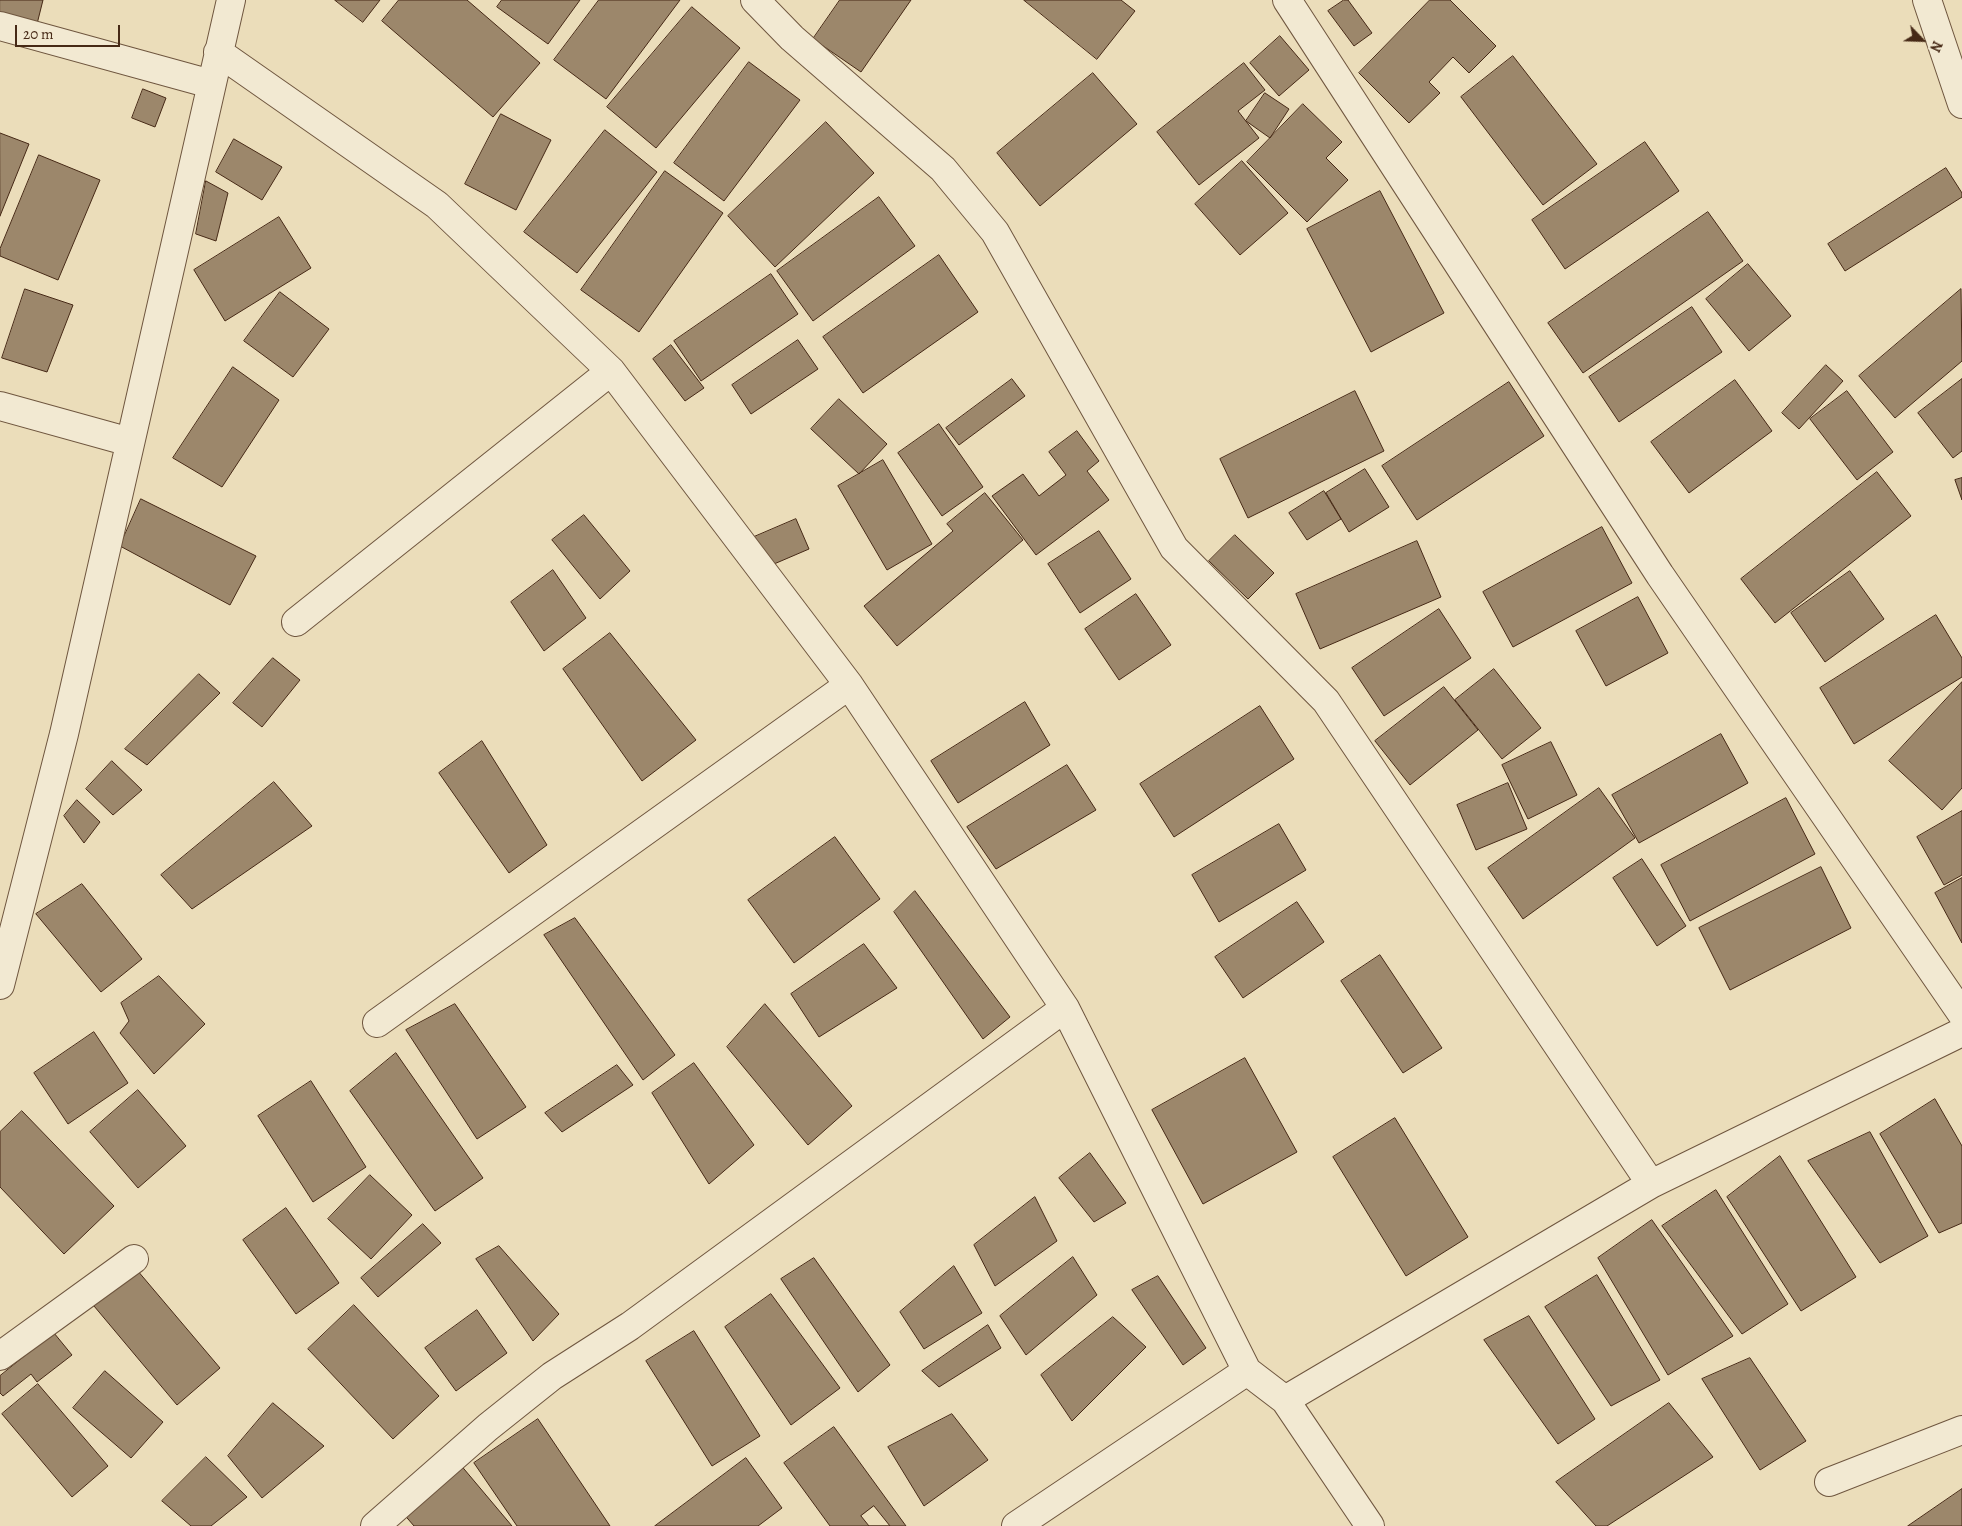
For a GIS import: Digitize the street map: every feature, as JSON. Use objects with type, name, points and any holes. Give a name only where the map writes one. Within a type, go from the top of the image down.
[{"type":"street","points":[[0,985],[64,734],[230,0]]},
{"type":"street","points":[[755,0],[792,38],[943,169],[995,232],[1174,548],[1326,701],[1651,1184]]},
{"type":"street","points":[[1287,0],[1660,575],[1962,1014]]},
{"type":"street","points":[[1928,0],[1961,100]]},
{"type":"street","points":[[0,26],[211,84]]},
{"type":"street","points":[[218,52],[437,205],[611,372],[849,685],[1065,1008],[1246,1371],[1285,1400],[1370,1526]]},
{"type":"street","points":[[296,622],[611,372]]},
{"type":"street","points":[[0,406],[130,442]]},
{"type":"street","points":[[377,1023],[849,685]]},
{"type":"street","points":[[375,1526],[488,1427],[552,1376],[630,1326],[1065,1008]]},
{"type":"street","points":[[1285,1400],[1651,1184],[1962,1032]]},
{"type":"street","points":[[0,1356],[134,1259]]},
{"type":"street","points":[[1016,1526],[1246,1371]]},
{"type":"street","points":[[1829,1482],[1962,1430]]},
{"type":"building","points":[[0,0],[43,0],[35,32],[0,24]]},
{"type":"building","points":[[335,0],[380,0],[363,22]]},
{"type":"building","points":[[399,0],[467,0],[540,63],[493,117],[382,21]]},
{"type":"building","points":[[502,0],[580,0],[548,44],[497,7]]},
{"type":"building","points":[[599,0],[680,0],[606,99],[554,60]]},
{"type":"building","points":[[840,0],[911,0],[861,72],[813,39]]},
{"type":"building","points":[[1024,0],[1121,0],[1135,11],[1097,59]]},
{"type":"building","points":[[1344,0],[1348,0],[1372,33],[1354,46],[1328,11]]},
{"type":"building","points":[[1430,0],[1450,0],[1496,46],[1469,73],[1453,57],[1429,82],[1440,93],[1409,123],[1359,73]]},
{"type":"building","points":[[692,7],[740,48],[656,148],[607,107]]},
{"type":"building","points":[[1280,36],[1309,70],[1279,96],[1250,63]]},
{"type":"building","points":[[1513,56],[1597,164],[1543,205],[1461,97]]},
{"type":"building","points":[[749,62],[800,100],[724,201],[674,163]]},
{"type":"building","points":[[1244,63],[1265,90],[1238,111],[1259,138],[1199,185],[1157,132]]},
{"type":"building","points":[[1093,73],[1137,124],[1040,206],[997,153]]},
{"type":"building","points":[[143,89],[166,98],[155,127],[132,118]]},
{"type":"building","points":[[1265,93],[1289,109],[1270,138],[1246,121]]},
{"type":"building","points":[[1303,104],[1342,142],[1326,158],[1348,180],[1307,222],[1247,162]]},
{"type":"building","points":[[501,114],[551,140],[516,210],[465,184]]},
{"type":"building","points":[[826,122],[874,173],[775,267],[728,216]]},
{"type":"building","points":[[605,130],[657,172],[577,273],[524,232]]},
{"type":"building","points":[[0,133],[29,144],[0,216]]},
{"type":"building","points":[[234,139],[282,167],[262,200],[216,172]]},
{"type":"building","points":[[1645,142],[1679,191],[1565,269],[1532,220]]},
{"type":"building","points":[[39,155],[100,180],[58,280],[0,256],[0,249]]},
{"type":"building","points":[[1242,161],[1288,213],[1240,255],[1195,204]]},
{"type":"building","points":[[1946,168],[1962,193],[1962,197],[1845,271],[1828,244]]},
{"type":"building","points":[[665,171],[723,213],[639,332],[581,290]]},
{"type":"building","points":[[206,181],[228,193],[216,241],[196,234]]},
{"type":"building","points":[[1380,191],[1444,313],[1371,352],[1307,229]]},
{"type":"building","points":[[879,197],[915,246],[813,321],[777,271]]},
{"type":"building","points":[[1708,212],[1743,261],[1583,373],[1548,323]]},
{"type":"building","points":[[279,217],[311,268],[225,321],[194,270]]},
{"type":"building","points":[[939,255],[978,312],[863,393],[823,337]]},
{"type":"building","points":[[1748,264],[1791,316],[1749,351],[1706,299]]},
{"type":"building","points":[[771,274],[798,314],[701,381],[674,341]]},
{"type":"building","points":[[25,289],[73,305],[47,372],[2,358]]},
{"type":"building","points":[[1961,289],[1962,361],[1895,418],[1859,376]]},
{"type":"building","points":[[280,292],[329,329],[293,377],[244,341]]},
{"type":"building","points":[[1692,307],[1722,352],[1619,422],[1589,377]]},
{"type":"building","points":[[798,340],[818,369],[751,414],[732,385]]},
{"type":"building","points":[[671,345],[704,388],[685,401],[653,359]]},
{"type":"building","points":[[1826,365],[1843,381],[1799,429],[1782,413]]},
{"type":"building","points":[[233,367],[279,400],[222,487],[173,458]]},
{"type":"building","points":[[1012,379],[1025,396],[959,445],[946,428]]},
{"type":"building","points":[[1962,379],[1962,451],[1953,458],[1918,413]]},
{"type":"building","points":[[1735,380],[1772,431],[1689,493],[1651,442]]},
{"type":"building","points":[[1509,382],[1544,436],[1417,520],[1382,466]]},
{"type":"building","points":[[1355,391],[1384,451],[1248,518],[1220,459]]},
{"type":"building","points":[[1847,391],[1893,452],[1857,480],[1810,419]]},
{"type":"building","points":[[839,399],[887,444],[859,474],[811,429]]},
{"type":"building","points":[[939,424],[983,487],[942,516],[898,453]]},
{"type":"building","points":[[1077,431],[1099,461],[1087,471],[1109,500],[1036,555],[992,496],[1023,474],[1039,496],[1066,475],[1049,452]]},
{"type":"building","points":[[883,460],[932,544],[887,570],[838,486]]},
{"type":"building","points":[[1365,469],[1389,507],[1349,532],[1326,493]]},
{"type":"building","points":[[1877,472],[1911,516],[1775,623],[1741,579]]},
{"type":"building","points":[[1962,478],[1962,500],[1955,480]]},
{"type":"building","points":[[1324,491],[1341,519],[1307,540],[1289,513]]},
{"type":"building","points":[[985,493],[1023,540],[897,646],[864,606],[953,531],[947,524]]},
{"type":"building","points":[[141,499],[256,556],[230,605],[120,546]]},
{"type":"building","points":[[584,515],[630,571],[600,599],[552,540]]},
{"type":"building","points":[[796,519],[809,549],[767,567],[754,537]]},
{"type":"building","points":[[1602,527],[1632,583],[1513,647],[1483,592]]},
{"type":"building","points":[[1099,531],[1131,579],[1080,613],[1048,564]]},
{"type":"building","points":[[1235,535],[1274,573],[1248,599],[1209,561]]},
{"type":"building","points":[[1417,541],[1441,597],[1320,649],[1296,594]]},
{"type":"building","points":[[553,570],[586,618],[544,651],[511,602]]},
{"type":"building","points":[[1850,571],[1884,619],[1825,662],[1791,613]]},
{"type":"building","points":[[1136,594],[1171,645],[1119,680],[1085,629]]},
{"type":"building","points":[[1638,597],[1668,653],[1606,686],[1576,631]]},
{"type":"building","points":[[1439,609],[1471,658],[1384,716],[1352,668]]},
{"type":"building","points":[[1936,615],[1962,658],[1962,677],[1854,744],[1820,688]]},
{"type":"building","points":[[610,633],[696,740],[642,781],[563,669]]},
{"type":"building","points":[[273,658],[300,680],[262,727],[233,703]]},
{"type":"building","points":[[1494,669],[1541,728],[1502,759],[1455,700]]},
{"type":"building","points":[[199,674],[220,693],[147,765],[125,749]]},
{"type":"building","points":[[1962,682],[1962,788],[1942,810],[1889,761]]},
{"type":"building","points":[[1444,687],[1478,730],[1410,785],[1375,741]]},
{"type":"building","points":[[1025,702],[1050,745],[958,803],[931,761]]},
{"type":"building","points":[[1260,706],[1294,759],[1174,837],[1140,784]]},
{"type":"building","points":[[1721,734],[1748,783],[1639,843],[1612,795]]},
{"type":"building","points":[[482,741],[547,845],[509,873],[439,773]]},
{"type":"building","points":[[1551,742],[1577,795],[1528,819],[1502,765]]},
{"type":"building","points":[[112,761],[142,790],[113,815],[86,789]]},
{"type":"building","points":[[1067,765],[1096,810],[996,869],[967,827]]},
{"type":"building","points":[[274,782],[312,826],[192,909],[161,875]]},
{"type":"building","points":[[1508,783],[1527,829],[1476,850],[1457,805]]},
{"type":"building","points":[[1599,788],[1635,838],[1523,919],[1488,868]]},
{"type":"building","points":[[1786,798],[1815,854],[1690,921],[1661,865]]},
{"type":"building","points":[[77,800],[100,822],[84,843],[64,816]]},
{"type":"building","points":[[1962,811],[1962,875],[1944,885],[1917,837]]},
{"type":"building","points":[[1279,824],[1306,870],[1219,922],[1192,875]]},
{"type":"building","points":[[835,837],[880,899],[794,963],[748,900]]},
{"type":"building","points":[[1642,859],[1686,926],[1657,946],[1613,878]]},
{"type":"building","points":[[1821,867],[1851,928],[1730,990],[1699,928]]},
{"type":"building","points":[[1962,878],[1962,943],[1935,893]]},
{"type":"building","points":[[82,884],[142,959],[101,992],[36,914]]},
{"type":"building","points":[[915,891],[1010,1017],[983,1039],[894,912]]},
{"type":"building","points":[[1297,902],[1324,942],[1243,998],[1215,957]]},
{"type":"building","points":[[575,918],[675,1055],[643,1080],[544,935]]},
{"type":"building","points":[[864,944],[897,988],[819,1037],[791,994]]},
{"type":"building","points":[[1380,955],[1442,1048],[1403,1073],[1341,981]]},
{"type":"building","points":[[159,976],[205,1024],[154,1074],[120,1033],[129,1021],[121,1003]]},
{"type":"building","points":[[455,1004],[526,1107],[477,1139],[406,1030]]},
{"type":"building","points":[[765,1004],[852,1106],[808,1145],[727,1047]]},
{"type":"building","points":[[94,1032],[128,1083],[68,1124],[34,1073]]},
{"type":"building","points":[[396,1053],[483,1178],[435,1211],[350,1091]]},
{"type":"building","points":[[1245,1058],[1297,1152],[1203,1204],[1152,1110]]},
{"type":"building","points":[[694,1063],[754,1145],[709,1184],[652,1093]]},
{"type":"building","points":[[617,1065],[633,1085],[562,1132],[545,1113]]},
{"type":"building","points":[[311,1081],[366,1167],[313,1202],[258,1116]]},
{"type":"building","points":[[138,1090],[186,1146],[138,1188],[90,1132]]},
{"type":"building","points":[[1935,1099],[1962,1146],[1962,1223],[1939,1233],[1880,1134]]},
{"type":"building","points":[[22,1111],[114,1206],[64,1254],[0,1187],[0,1132]]},
{"type":"building","points":[[1395,1118],[1468,1237],[1406,1276],[1333,1157]]},
{"type":"building","points":[[1870,1132],[1928,1236],[1880,1263],[1808,1161]]},
{"type":"building","points":[[1090,1153],[1126,1203],[1094,1222],[1059,1178]]},
{"type":"building","points":[[1780,1156],[1856,1277],[1801,1311],[1727,1197]]},
{"type":"building","points":[[370,1175],[412,1215],[371,1259],[328,1219]]},
{"type":"building","points":[[1716,1190],[1788,1304],[1742,1334],[1662,1226]]},
{"type":"building","points":[[1035,1197],[1057,1241],[995,1286],[974,1245]]},
{"type":"building","points":[[286,1208],[339,1283],[296,1314],[243,1240]]},
{"type":"building","points":[[1652,1220],[1733,1336],[1668,1375],[1598,1258]]},
{"type":"building","points":[[423,1224],[441,1243],[378,1297],[361,1278]]},
{"type":"building","points":[[499,1246],[559,1314],[533,1341],[476,1259]]},
{"type":"building","points":[[1073,1257],[1097,1295],[1026,1355],[1000,1316]]},
{"type":"building","points":[[814,1258],[890,1365],[858,1392],[781,1279]]},
{"type":"building","points":[[954,1266],[982,1313],[924,1349],[900,1312]]},
{"type":"building","points":[[137,1270],[220,1368],[177,1405],[94,1306]]},
{"type":"building","points":[[1597,1275],[1660,1380],[1611,1406],[1545,1307]]},
{"type":"building","points":[[1158,1276],[1206,1348],[1183,1365],[1132,1290]]},
{"type":"building","points":[[771,1294],[840,1388],[791,1425],[725,1327]]},
{"type":"building","points":[[354,1305],[439,1396],[393,1439],[308,1349]]},
{"type":"building","points":[[477,1310],[507,1353],[456,1391],[425,1348]]},
{"type":"building","points":[[1529,1316],[1595,1419],[1558,1444],[1484,1340]]},
{"type":"building","points":[[1113,1317],[1146,1347],[1072,1421],[1041,1375]]},
{"type":"building","points":[[988,1325],[1001,1348],[939,1387],[922,1371]]},
{"type":"building","points":[[694,1331],[760,1436],[712,1466],[646,1361]]},
{"type":"building","points":[[54,1333],[72,1355],[37,1382],[31,1374],[3,1396],[0,1393],[0,1376]]},
{"type":"building","points":[[1750,1358],[1806,1441],[1760,1470],[1702,1379]]},
{"type":"building","points":[[105,1371],[163,1422],[131,1458],[73,1408]]},
{"type":"building","points":[[38,1384],[108,1466],[72,1497],[2,1414]]},
{"type":"building","points":[[273,1403],[324,1446],[262,1498],[228,1456]]},
{"type":"building","points":[[1669,1403],[1713,1457],[1607,1526],[1596,1526],[1556,1482]]},
{"type":"building","points":[[952,1414],[988,1460],[924,1506],[888,1447]]},
{"type":"building","points":[[538,1419],[610,1526],[517,1526],[474,1463]]},
{"type":"building","points":[[834,1427],[906,1526],[830,1526],[784,1463]]},
{"type":"building","points":[[206,1457],[247,1497],[211,1526],[191,1526],[162,1501]]},
{"type":"building","points":[[746,1458],[782,1508],[758,1526],[655,1526]]},
{"type":"building","points":[[459,1463],[512,1526],[414,1526],[402,1512]]},
{"type":"building","points":[[1962,1489],[1962,1526],[1908,1526]]},
{"type":"building","points":[[874,1506],[890,1526],[869,1526],[861,1516]]}]
